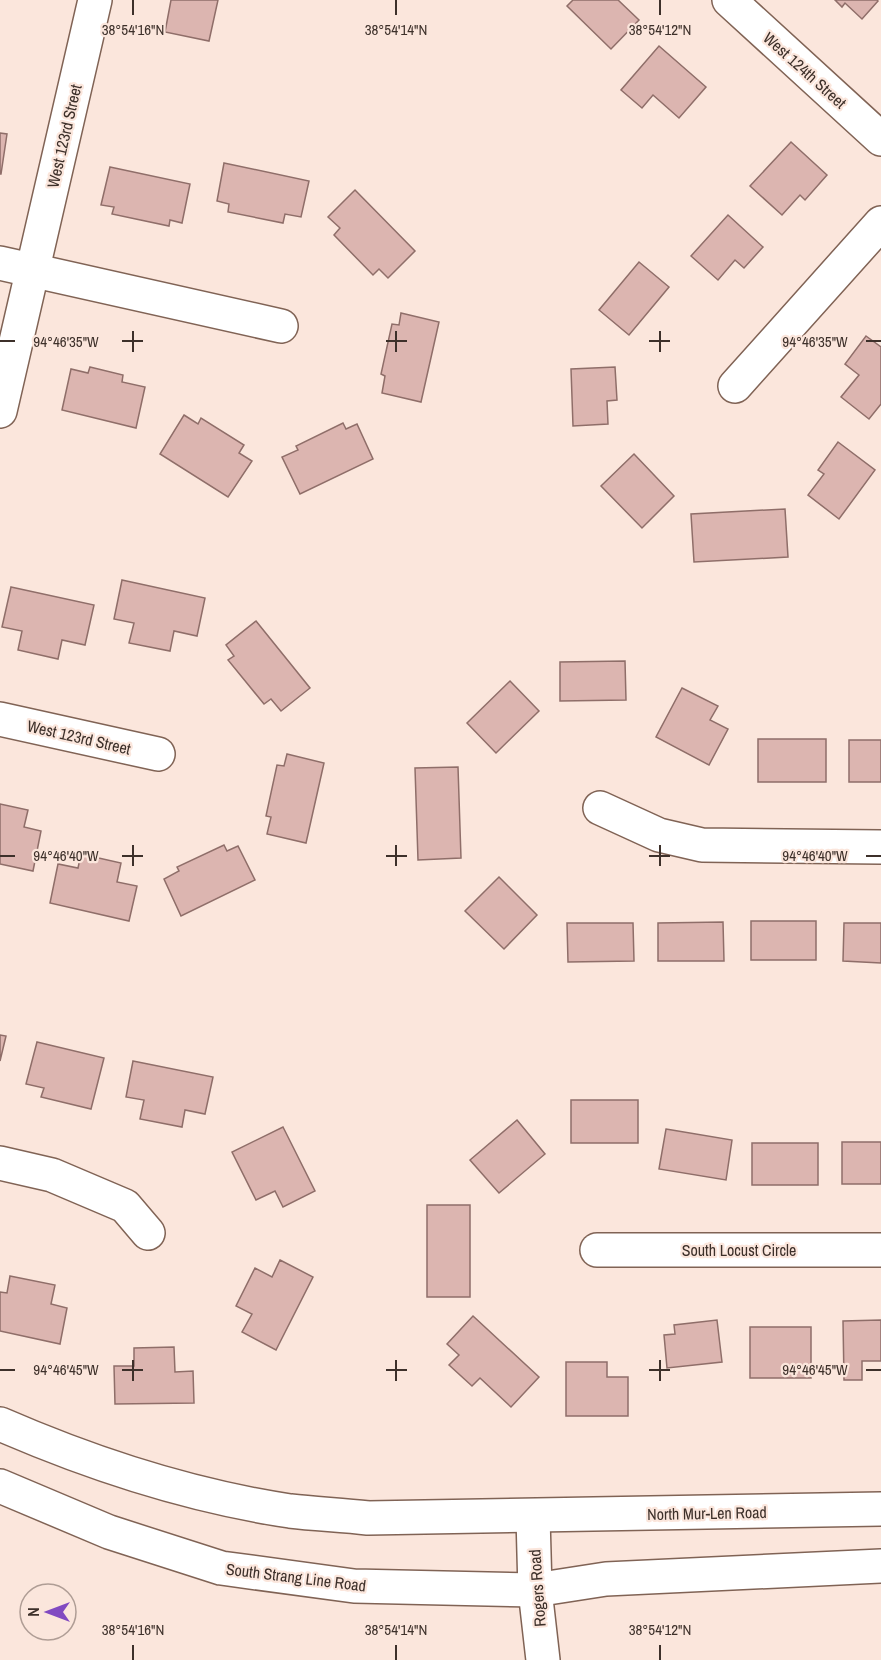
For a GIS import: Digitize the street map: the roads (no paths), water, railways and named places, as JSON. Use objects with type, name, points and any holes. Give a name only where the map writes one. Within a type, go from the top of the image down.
[{"type":"street","name":"West 123rd Street","points":[[0,411],[95,0]]},
{"type":"street","name":"West 124th Street","points":[[729,0],[881,139]]},
{"type":"street","points":[[735,386],[881,223]]},
{"type":"street","points":[[0,263],[281,326]]},
{"type":"street","name":"West 123rd Street","points":[[0,719],[158,754]]},
{"type":"street","points":[[600,808],[659,835],[702,845],[881,846]]},
{"type":"street","points":[[0,1163],[52,1175],[125,1206],[148,1233]]},
{"type":"street","name":"South Locust Circle","points":[[597,1250],[881,1250]]},
{"type":"street","points":[[0,1424],[58,1449],[137,1475],[219,1497],[291,1511],[368,1518],[533,1516]]},
{"type":"street","name":"South Strang Line Road","points":[[0,1486],[109,1532],[221,1568],[354,1586],[535,1590]]},
{"type":"street","name":"North Mur-Len Road","points":[[533,1516],[881,1509]]},
{"type":"street","name":"Rogers Road","points":[[533,1516],[535,1590],[543,1660]]},
{"type":"street","points":[[535,1590],[606,1580],[881,1566]]}]
